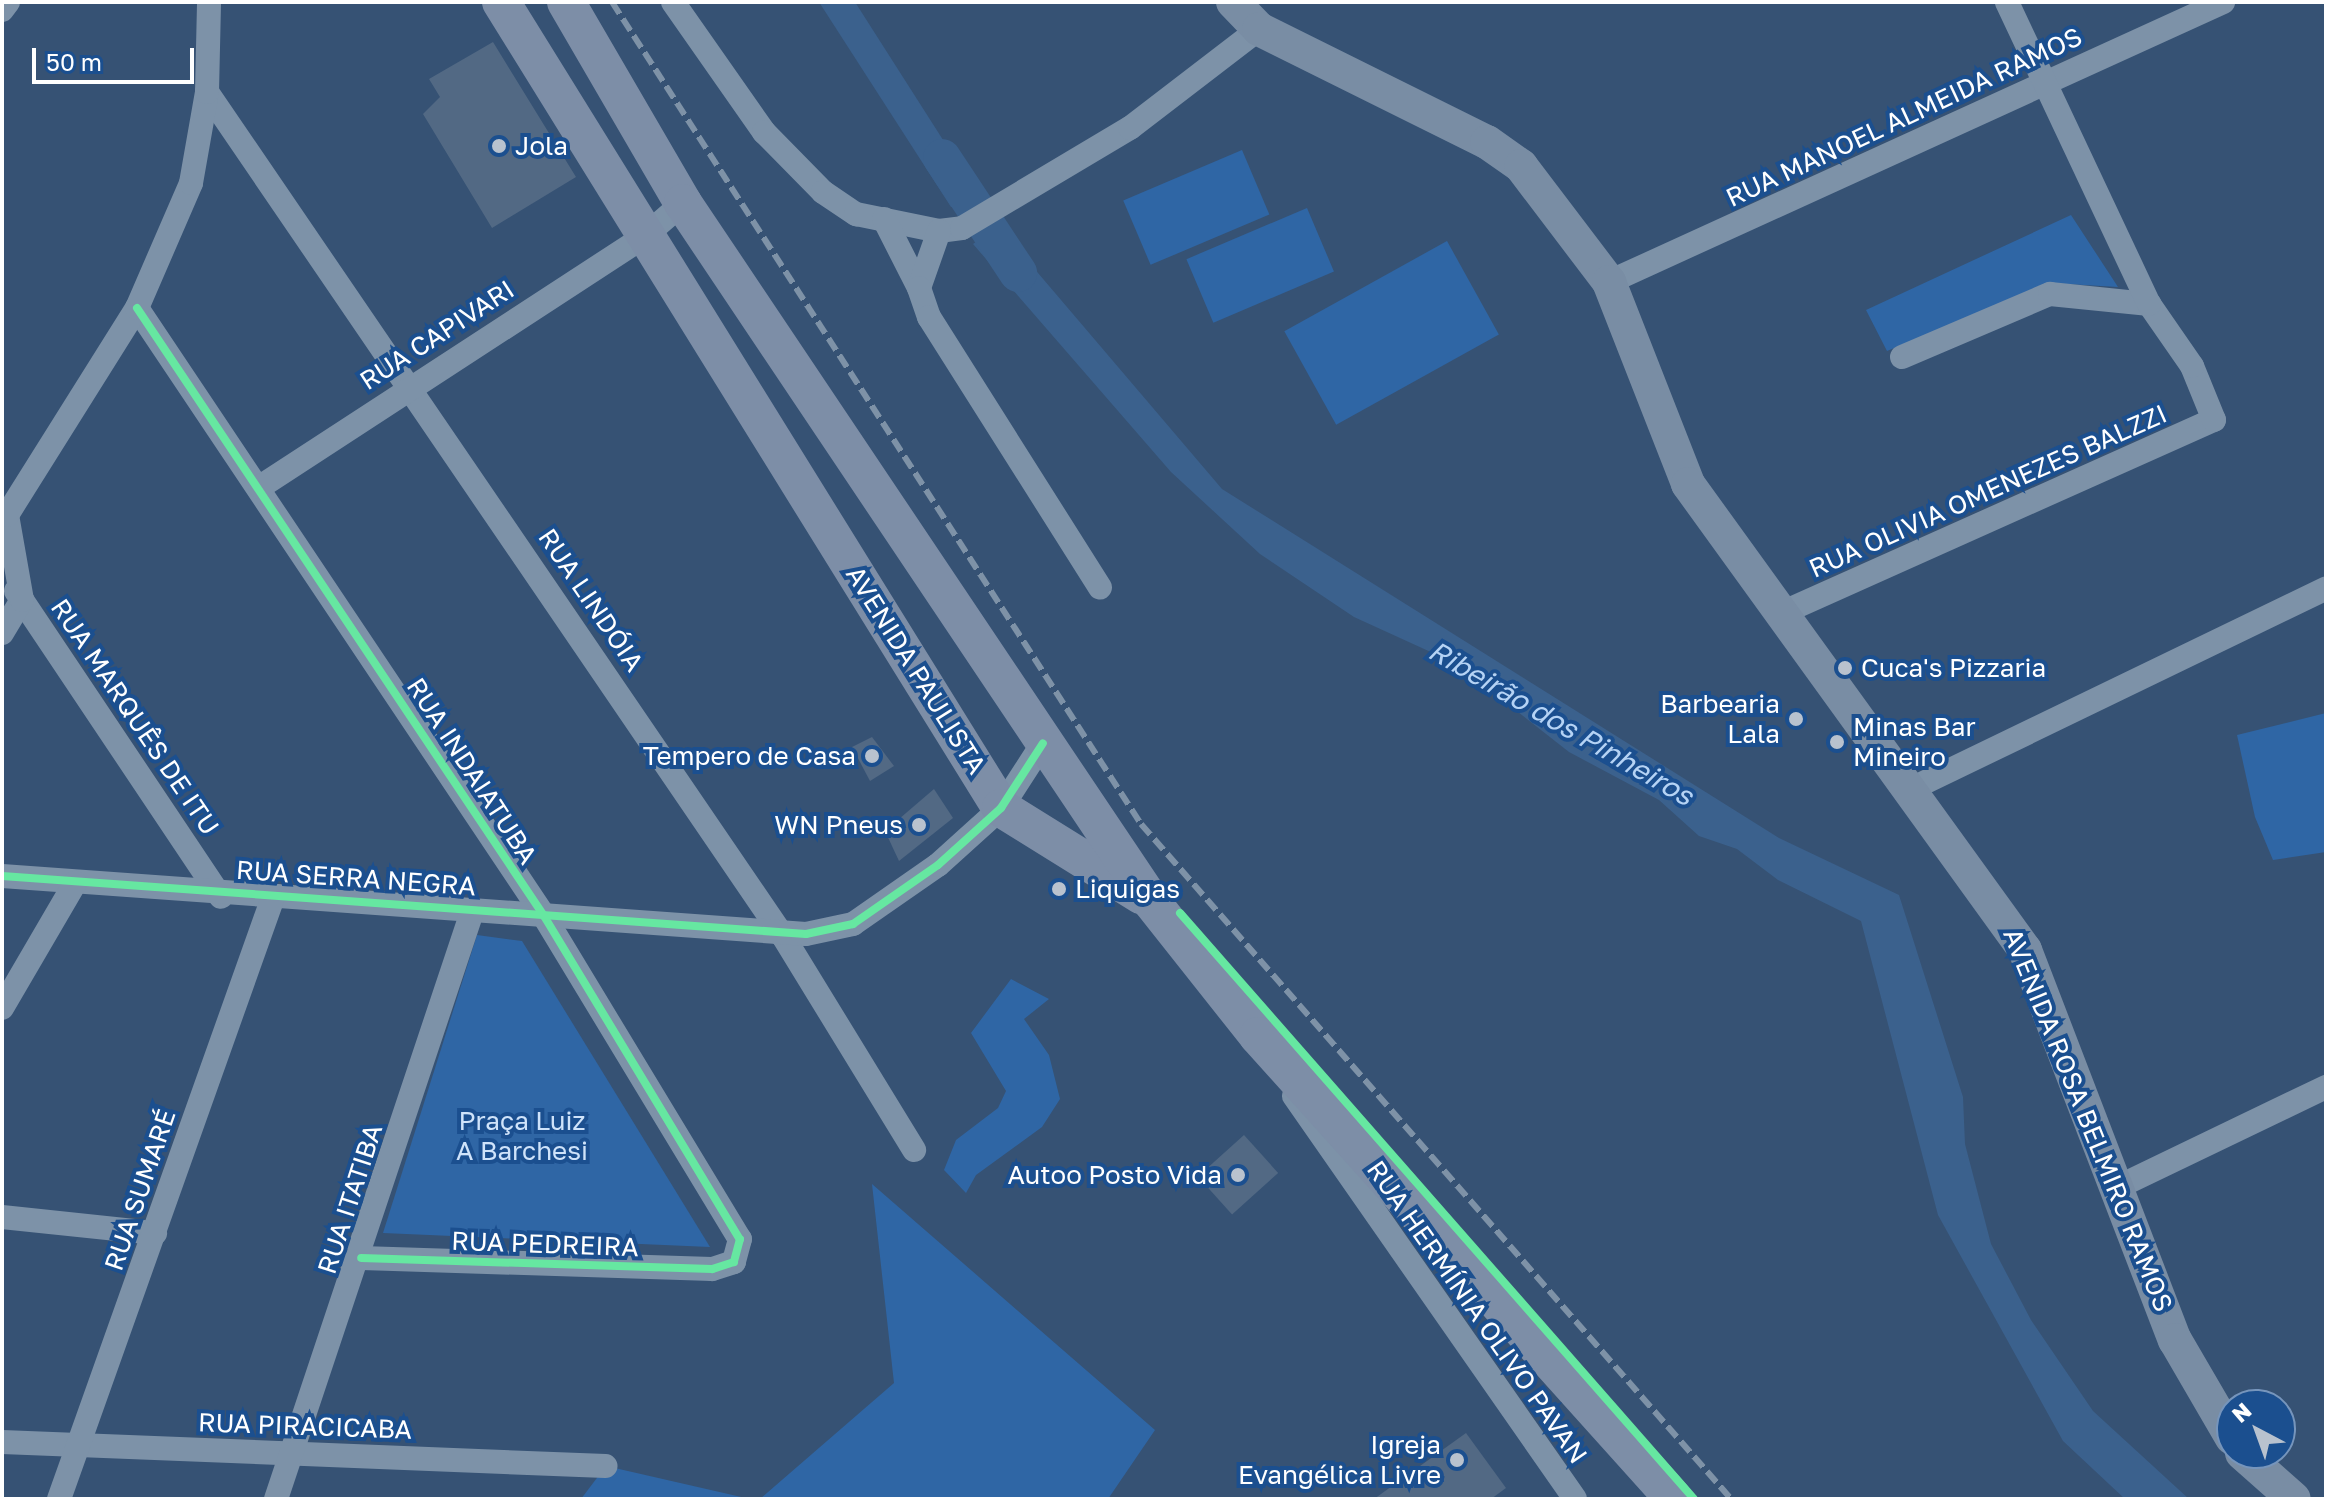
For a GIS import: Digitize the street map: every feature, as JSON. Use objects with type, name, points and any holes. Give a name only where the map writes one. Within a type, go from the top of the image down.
[{"type":"main road","name":"AVENIDA PAULISTA","points":[[501,2],[1001,808],[1151,901]]},
{"type":"main road","points":[[566,2],[683,203],[1151,901],[1258,1036],[1674,1499]]},
{"type":"main road","name":"AVENIDA ROSA BELMIRO RAMOS","points":[[1233,2],[1259,29],[1487,142],[1521,166],[1609,282],[1670,452],[2025,950],[2120,1186],[2175,1340],[2216,1410]]},
{"type":"main road","points":[[2260,1469],[2294,1499]]},
{"type":"street","points":[[2,10],[8,2]]},
{"type":"street","points":[[2,633],[22,600],[4,515],[137,308],[191,183],[207,92],[209,2]]},
{"type":"street","points":[[673,2],[723,80],[799,170],[838,206],[884,219],[950,230],[1001,206],[1197,83],[1259,29]]},
{"type":"street","points":[[2007,2],[2041,84],[2149,304]]},
{"type":"street","name":"RUA MANOEL ALMEIDA RAMOS","points":[[1609,282],[2223,2]]},
{"type":"street","name":"RUA LINDÓIA","points":[[207,92],[411,383],[783,936],[914,1150]]},
{"type":"street","name":"RUA CAPIVARI","points":[[260,487],[411,383],[646,235],[683,203]]},
{"type":"street","points":[[884,219],[998,432],[1100,587]]},
{"type":"street","points":[[919,288],[950,230]]},
{"type":"street","points":[[1902,357],[2050,294],[2149,304]]},
{"type":"street","name":"RUA OLIVIA OMENEZES BALZZI","points":[[1784,612],[2214,420],[2192,366],[2149,304]]},
{"type":"street","name":"RUA INDAIATUBA","points":[[137,308],[260,487],[544,916],[740,1239],[726,1266]]},
{"type":"street","name":"RUA MARQUÊS DE ITU","points":[[2,569],[221,897]]},
{"type":"street","points":[[1909,790],[2326,588]]},
{"type":"street","name":"RUA SERRA NEGRA","points":[[2,876],[221,897],[471,915],[544,916],[783,936],[853,924],[938,865],[1001,808],[1043,743]]},
{"type":"street","points":[[2,1008],[75,883]]},
{"type":"street","name":"RUA SUMARÉ","points":[[59,1499],[272,900]]},
{"type":"street","name":"RUA ITATIBA","points":[[276,1499],[361,1258],[471,915]]},
{"type":"street","name":"RUA HERMÍNIA OLIVO PAVAN","points":[[1258,1036],[1321,1140],[1575,1499]]},
{"type":"street","points":[[2120,1186],[2326,1087]]},
{"type":"street","points":[[2,1217],[155,1233]]},
{"type":"street","name":"RUA PEDREIRA","points":[[361,1258],[726,1266]]},
{"type":"street","name":"RUA PIRACICABA","points":[[2,1442],[606,1466]]},
{"type":"green space","points":[[1242,150],[1269,214],[1151,265],[1123,200]]},
{"type":"green space","points":[[1307,208],[1334,272],[1213,323],[1186,259]]},
{"type":"green space","points":[[2071,215],[2118,287],[2050,283],[1887,351],[1866,310]]},
{"type":"green space","points":[[1447,241],[1499,335],[1336,425],[1284,331]]},
{"type":"green space","points":[[2326,713],[2326,852],[2273,860],[2255,817],[2237,735]]},
{"type":"green space","name":"Praça Luiz A Barchesi","points":[[477,935],[522,941],[710,1247],[383,1233]]},
{"type":"green space","points":[[1011,979],[1049,999],[1024,1019],[1049,1055],[1060,1099],[1042,1127],[976,1175],[966,1193],[944,1170],[956,1140],[998,1108],[1006,1091],[971,1033]]},
{"type":"green space","points":[[872,1184],[1155,1430],[1108,1499],[760,1499],[894,1383]]},
{"type":"green space","points":[[606,1466],[750,1499],[581,1499]]},
{"type":"water","points":[[819,2],[855,2],[982,201],[951,207]]},
{"type":"water","name":"Ribeirão dos Pinheiros","points":[[998,226],[1222,489],[1779,838],[1899,895],[1963,1097],[1965,1144],[1991,1244],[2031,1320],[2093,1411],[2189,1499],[2125,1499],[2063,1441],[1938,1215],[1861,921],[1778,880],[1737,849],[1699,836],[1659,800],[1569,752],[1457,664],[1354,617],[1260,554],[1171,472],[973,244]]},
{"type":"building","name":"Jola","points":[[493,42],[576,177],[492,228],[423,114],[440,97],[429,79]]},
{"type":"building","name":"Tempero de Casa","points":[[872,737],[894,766],[870,781],[852,747]]},
{"type":"building","name":"WN Pneus","points":[[934,789],[953,818],[899,861],[885,831]]},
{"type":"building","name":"Autoo Posto Vida","points":[[1244,1135],[1278,1173],[1232,1214],[1198,1176]]},
{"type":"building","name":"Igreja Evangélica Livre","points":[[1466,1433],[1506,1488],[1491,1499],[1374,1499]]},
{"type":"waterway","points":[[942,158],[1018,273]]},
{"type":"railway","points":[[612,2],[1141,824],[1731,1499]]},
{"type":"cycle path","points":[[137,308],[544,916],[740,1239],[734,1262],[712,1269],[361,1258]]},
{"type":"cycle path","points":[[2,876],[806,934],[853,924],[938,865],[1001,808],[1043,743]]},
{"type":"cycle path","points":[[1180,913],[1694,1499]]},
{"type":"place","name":"Jola","points":[[499,146]]},
{"type":"place","name":"Cuca's Pizzaria","points":[[1845,668]]},
{"type":"place","name":"Barbearia Lala","points":[[1796,719]]},
{"type":"place","name":"Minas Bar Mineiro","points":[[1837,742]]},
{"type":"place","name":"Tempero de Casa","points":[[872,756]]},
{"type":"place","name":"WN Pneus","points":[[919,825]]},
{"type":"place","name":"Liquigas","points":[[1059,889]]},
{"type":"place","name":"Autoo Posto Vida","points":[[1238,1175]]},
{"type":"place","name":"Igreja Evangélica Livre","points":[[1457,1460]]}]
